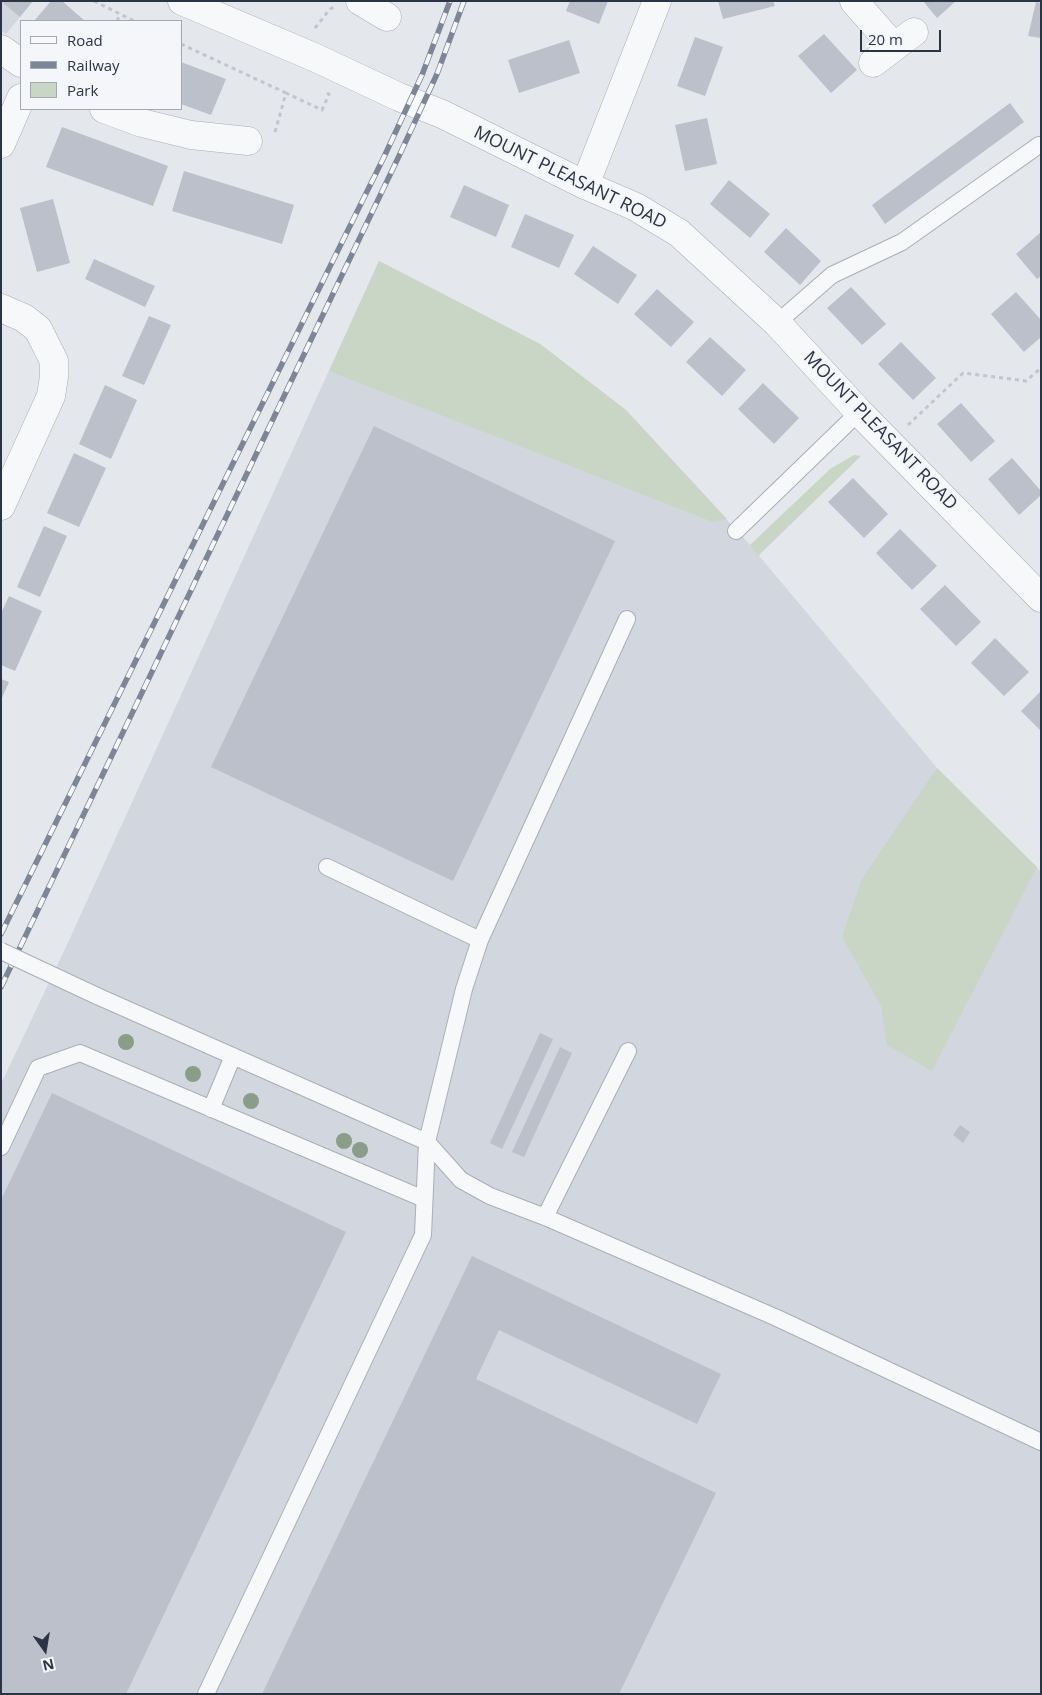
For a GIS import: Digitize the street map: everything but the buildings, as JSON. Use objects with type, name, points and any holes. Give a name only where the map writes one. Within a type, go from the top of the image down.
[{"type":"street","name":"MOUNT PLEASANT ROAD","points":[[182,1],[316,58],[399,97],[442,114],[585,185],[636,207],[679,233],[777,323],[859,412],[1041,598]]},
{"type":"street","points":[[360,1],[388,17]]},
{"type":"street","points":[[585,185],[657,1]]},
{"type":"street","points":[[854,1],[894,47]]},
{"type":"street","points":[[1,49],[20,62]]},
{"type":"street","points":[[1,144],[20,100]]},
{"type":"street","points":[[107,110],[142,123],[191,135],[248,141]]},
{"type":"street","points":[[1,308],[24,318],[38,329],[54,361],[51,396],[1,506]]},
{"type":"lane","points":[[777,323],[832,275],[902,242],[1038,144]]},
{"type":"lane","points":[[736,531],[859,412]]},
{"type":"lane","points":[[206,1694],[423,1235],[427,1142],[464,989],[480,940],[627,619]]},
{"type":"lane","points":[[327,867],[480,940]]},
{"type":"lane","points":[[1,951],[97,996],[427,1142],[462,1180],[490,1196],[545,1217],[777,1318],[1041,1442]]},
{"type":"lane","points":[[545,1217],[628,1051]]},
{"type":"lane","points":[[1,1147],[38,1068],[80,1053],[424,1200]]},
{"type":"lane","points":[[211,1109],[233,1056]]},
{"type":"path","points":[[94,1],[132,20]]},
{"type":"path","points":[[314,29],[330,9]]},
{"type":"path","points":[[118,20],[120,15]]},
{"type":"path","points":[[182,44],[322,110],[329,94]]},
{"type":"path","points":[[248,141],[274,133],[286,93]]},
{"type":"path","points":[[890,443],[963,373],[1026,381],[1041,368]]},
{"type":"shaded area","points":[[1,1],[33,1],[6,34],[1,30]]},
{"type":"shaded area","points":[[379,261],[540,344],[626,410],[750,545],[937,768],[1041,872],[1041,1694],[1,1694],[1,1084],[71,936]]},
{"type":"green space","points":[[379,261],[540,344],[626,410],[727,519],[713,522],[329,371]]},
{"type":"green space","points":[[854,455],[861,456],[758,556],[750,545],[830,469]]},
{"type":"green space","points":[[937,768],[1037,867],[932,1071],[887,1045],[881,1006],[842,937],[862,879]]},
{"type":"railway","points":[[1,934],[384,157],[422,75],[450,1]]},
{"type":"railway","points":[[1,987],[399,156],[437,74],[464,1]]}]
